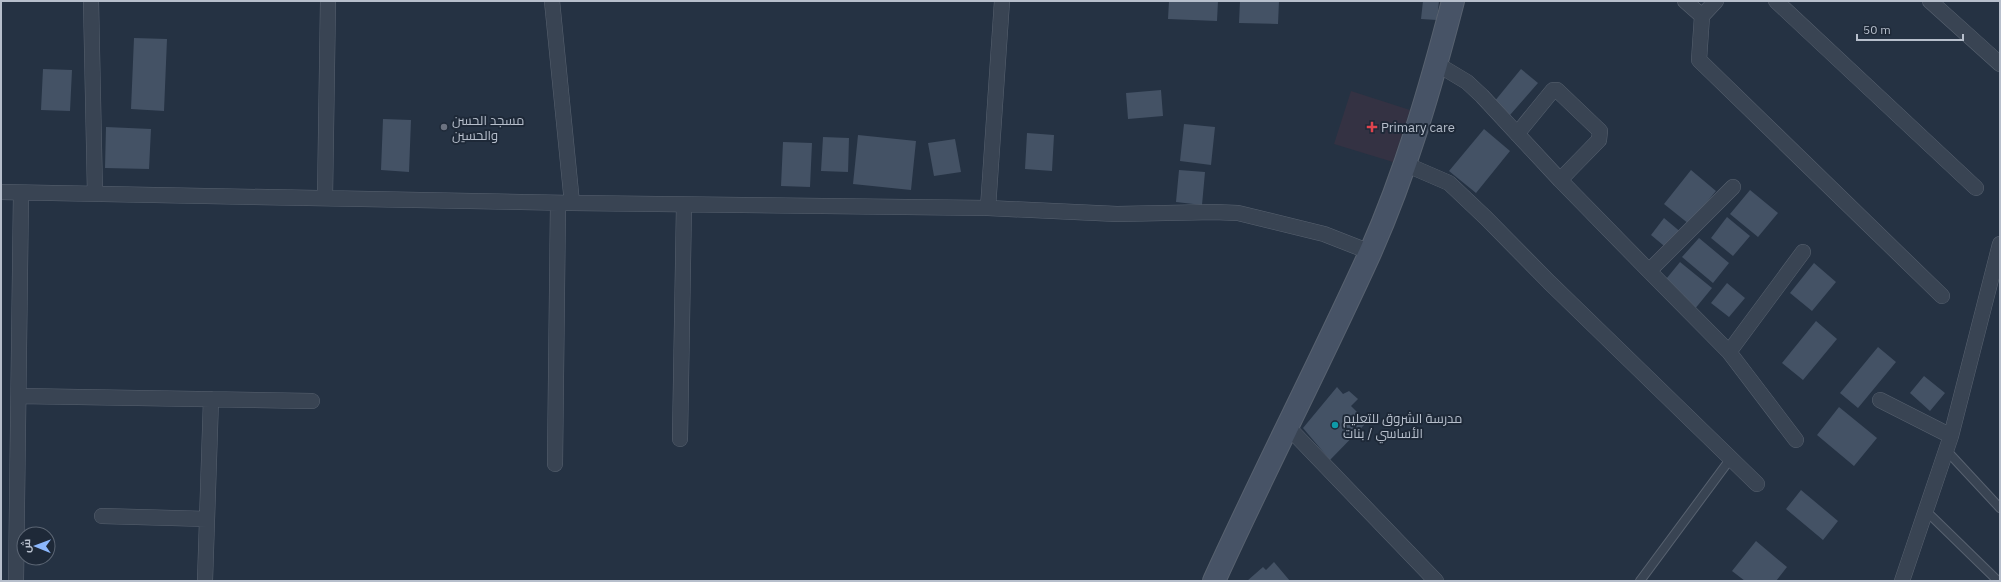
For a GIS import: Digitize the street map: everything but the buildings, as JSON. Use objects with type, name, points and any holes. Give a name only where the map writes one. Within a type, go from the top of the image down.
[{"type":"main road","points":[[1214,581],[1370,252],[1406,164],[1437,64],[1453,1]]},
{"type":"street","points":[[91,1],[95,194]]},
{"type":"street","points":[[325,198],[328,1]]},
{"type":"street","points":[[552,1],[565,203],[555,464]]},
{"type":"street","points":[[988,208],[1002,1]]},
{"type":"street","points":[[1685,1],[1702,16]]},
{"type":"street","points":[[1716,1],[1702,16],[1699,60],[1942,296]]},
{"type":"street","points":[[1776,1],[1976,188]]},
{"type":"street","points":[[1930,1],[2000,64]]},
{"type":"street","points":[[1437,64],[1467,82],[1482,96],[1560,180],[1729,352],[1796,440]]},
{"type":"street","points":[[1517,134],[1553,90],[1557,90],[1600,131],[1599,140],[1560,180]]},
{"type":"street","points":[[1406,164],[1449,183],[1758,484]]},
{"type":"street","points":[[1649,271],[1733,187]]},
{"type":"street","points":[[1,192],[565,203],[988,208],[1117,214],[1238,213],[1324,234],[1370,252]]},
{"type":"street","points":[[16,581],[21,193]]},
{"type":"street","points":[[680,439],[684,204]]},
{"type":"street","points":[[1902,581],[1925,510],[1947,451],[2000,244]]},
{"type":"street","points":[[1729,352],[1803,252]]},
{"type":"street","points":[[19,396],[312,401]]},
{"type":"street","points":[[206,581],[211,399]]},
{"type":"street","points":[[1880,400],[1951,436]]},
{"type":"street","points":[[1287,426],[1436,581]]},
{"type":"street","points":[[102,516],[207,519]]},
{"type":"lane","points":[[1947,451],[2000,508]]},
{"type":"lane","points":[[1640,581],[1731,458]]},
{"type":"lane","points":[[1925,510],[1998,581]]},
{"type":"shaded area","name":"Primary care","points":[[1351,91],[1410,110],[1393,162],[1334,144]]},
{"type":"place","name":"مسجد الحسن والحسين","points":[[444,127]]},
{"type":"place","name":"Primary care","points":[[1372,127]]},
{"type":"place","name":"مدرسة الشروق للتعليم الأساسي / بنات","points":[[1335,425]]}]
